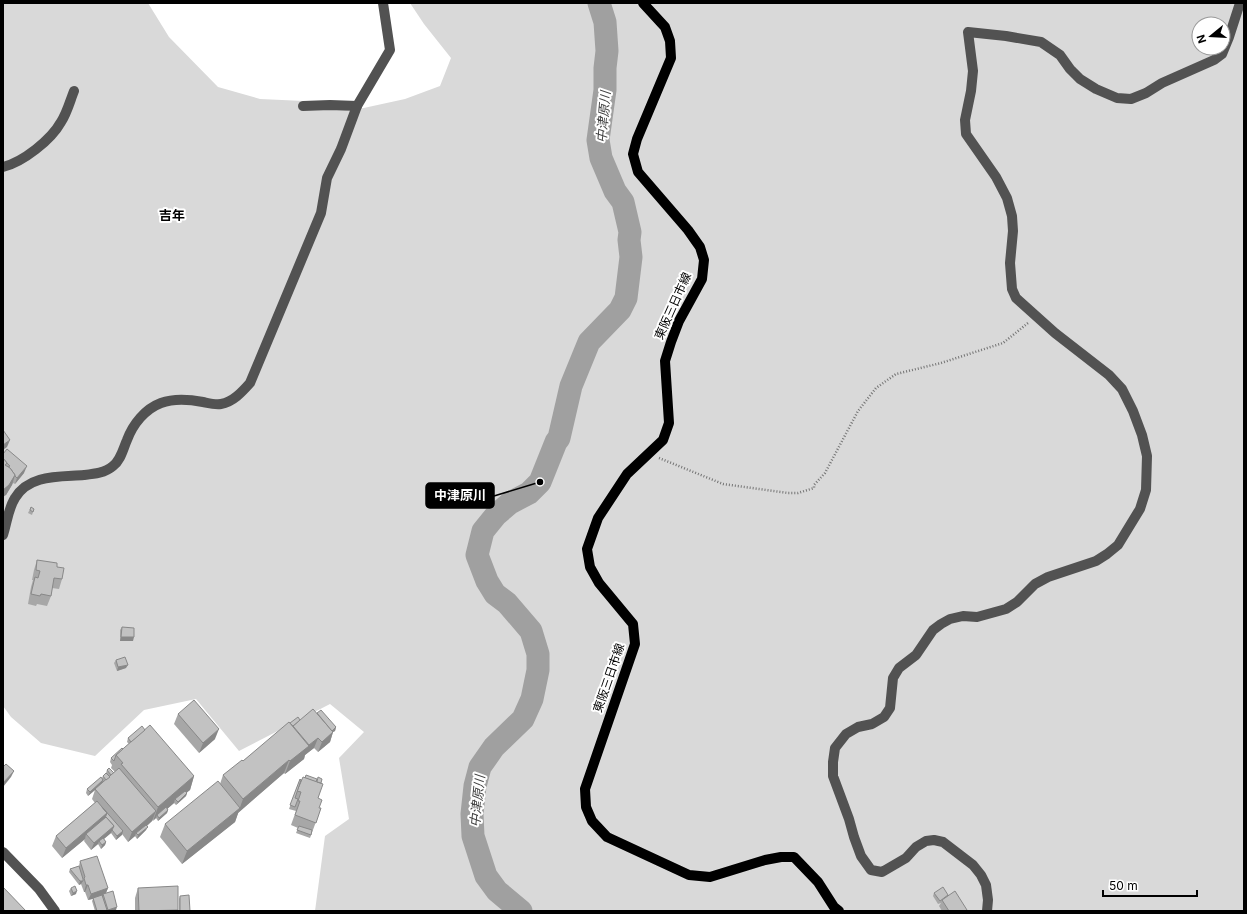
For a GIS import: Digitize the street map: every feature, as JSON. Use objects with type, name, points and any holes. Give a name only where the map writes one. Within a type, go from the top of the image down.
[{"type":"main road","name":"東阪三日市線","points":[[643,3],[665,28],[670,41],[671,58],[637,139],[633,154],[638,172],[688,230],[700,247],[704,260],[702,279],[679,321],[665,361],[669,423],[663,440],[628,474],[598,518],[587,548],[590,567],[599,583],[634,624],[635,644],[585,790],[586,807],[592,821],[608,837],[689,875],[710,877],[764,860],[781,857],[794,858],[818,882],[834,907],[839,911]]},
{"type":"street","points":[[3,535],[12,505],[22,489],[41,479],[57,476],[95,473],[114,466],[121,457],[127,438],[137,421],[147,410],[159,403],[172,399],[221,404],[240,394],[250,383],[321,213],[327,178],[342,149],[357,106],[390,50],[383,3]]},
{"type":"street","points":[[988,911],[986,885],[981,875],[973,865],[943,842],[934,840],[926,842],[916,847],[906,858],[882,872],[871,870],[861,856],[833,776],[835,748],[846,734],[858,727],[872,724],[884,717],[890,708],[893,678],[899,668],[916,655],[933,630],[941,624],[950,619],[963,616],[977,617],[1006,609],[1016,602],[1035,584],[1048,577],[1101,557],[1118,545],[1140,509],[1146,490],[1147,456],[1142,435],[1133,411],[1122,389],[1109,375],[1055,333],[1016,298],[1012,289],[1010,263],[1013,231],[1012,216],[1007,198],[996,176],[966,134],[964,120],[972,91],[973,71],[968,32],[1041,42],[1060,55],[1070,69],[1080,79],[1096,89],[1117,98],[1131,99],[1214,60],[1222,54],[1240,3]]},
{"type":"street","points":[[3,166],[18,160],[32,151],[53,133],[61,122],[74,91]]},
{"type":"street","points":[[304,106],[330,104],[357,106]]},
{"type":"street","points":[[3,852],[39,889],[55,911]]},
{"type":"path","points":[[649,454],[723,484],[788,493],[798,493],[814,488],[814,485],[825,473],[858,411],[876,388],[896,374],[941,363],[1002,344],[1037,316]]},
{"type":"shaded area","points":[[3,3],[148,3],[169,37],[218,87],[260,99],[304,101],[350,111],[405,99],[440,86],[451,58],[424,24],[410,3],[1244,3],[1244,911],[315,911],[325,836],[349,819],[339,758],[364,732],[330,704],[239,751],[196,699],[144,710],[95,756],[41,743],[11,717],[3,706]]},
{"type":"building","points":[[3,430],[10,440],[3,445]]},
{"type":"building","points":[[7,449],[27,466],[17,478],[3,458],[3,454]]},
{"type":"building","points":[[3,458],[7,463],[5,465],[10,468],[15,475],[9,485],[3,490]]},
{"type":"building","points":[[31,507],[34,509],[33,512],[30,510]]},
{"type":"building","points":[[37,560],[57,563],[57,567],[64,568],[62,579],[54,578],[51,596],[31,594],[35,577],[38,578],[40,571],[36,570]]},
{"type":"building","points":[[122,627],[134,628],[134,637],[121,637]]},
{"type":"building","points":[[125,657],[128,665],[118,667],[116,660]]},
{"type":"building","points":[[194,700],[219,729],[203,743],[178,714]]},
{"type":"building","points":[[313,709],[333,732],[322,742],[318,738],[309,745],[293,726]]},
{"type":"building","points":[[321,710],[336,727],[332,731],[317,713]]},
{"type":"building","points":[[298,717],[300,720],[293,726],[290,723]]},
{"type":"building","points":[[289,722],[309,746],[290,761],[289,760],[243,799],[223,775],[242,760],[243,761]]},
{"type":"building","points":[[150,725],[194,776],[158,807],[121,764],[123,763],[116,755]]},
{"type":"building","points":[[142,726],[145,730],[131,742],[128,738]]},
{"type":"building","points":[[122,748],[123,749],[116,755],[114,761],[111,758]]},
{"type":"building","points":[[6,764],[14,771],[3,783],[3,767]]},
{"type":"building","points":[[109,768],[114,773],[111,775],[107,770]]},
{"type":"building","points":[[119,768],[156,811],[132,832],[95,789]]},
{"type":"building","points":[[106,773],[110,777],[106,780],[103,776]]},
{"type":"building","points":[[306,775],[317,779],[316,782],[305,778]]},
{"type":"building","points":[[101,777],[103,780],[90,792],[87,789]]},
{"type":"building","points":[[303,777],[323,784],[318,798],[322,800],[316,823],[295,815],[300,801],[298,801],[301,792],[297,791]]},
{"type":"building","points":[[318,777],[322,779],[321,783],[317,782]]},
{"type":"building","points":[[300,779],[301,780],[295,798],[298,799],[295,807],[290,805]]},
{"type":"building","points":[[218,781],[240,808],[187,851],[165,824]]},
{"type":"building","points":[[185,791],[187,793],[178,802],[175,799]]},
{"type":"building","points":[[97,801],[107,813],[66,848],[56,836]]},
{"type":"building","points":[[102,807],[123,831],[117,836],[112,830],[114,826],[106,817],[105,818],[107,813]]},
{"type":"building","points":[[166,807],[168,810],[159,818],[157,815]]},
{"type":"building","points":[[106,817],[114,826],[94,843],[86,834]]},
{"type":"building","points":[[146,825],[148,827],[138,835],[136,833]]},
{"type":"building","points":[[299,826],[312,830],[311,835],[297,830]]},
{"type":"building","points":[[103,838],[106,842],[102,845],[99,841]]},
{"type":"building","points":[[97,856],[108,888],[91,894],[88,885],[86,885],[80,861]]},
{"type":"building","points":[[79,866],[83,881],[80,881],[70,869]]},
{"type":"building","points":[[75,886],[77,891],[73,893],[71,888]]},
{"type":"building","points":[[178,886],[178,910],[139,911],[138,888]]},
{"type":"building","points":[[3,887],[26,911],[3,911]]},
{"type":"building","points":[[943,887],[948,895],[940,901],[934,893]]},
{"type":"building","points":[[113,891],[117,907],[108,910],[103,894]]},
{"type":"building","points":[[955,891],[967,910],[949,911],[942,900]]},
{"type":"building","points":[[102,895],[107,910],[97,911],[93,898]]},
{"type":"building","points":[[189,895],[190,911],[180,911],[180,896]]},
{"type":"waterway","name":"中津原川","points":[[521,911],[497,891],[486,876],[473,836],[472,814],[475,786],[480,767],[494,747],[523,719],[532,699],[538,670],[538,654],[531,631],[507,603],[495,594],[487,581],[477,555],[483,531],[496,515],[510,503],[529,493],[540,482],[559,438],[571,386],[589,342],[620,310],[626,298],[631,257],[629,240],[630,232],[623,202],[615,191],[601,158],[598,140],[605,90],[607,51],[605,22],[599,3]]},
{"type":"place","name":"中津原川","points":[[540,482]]},
{"type":"district","name":"吉年","points":[[172,215]]}]
